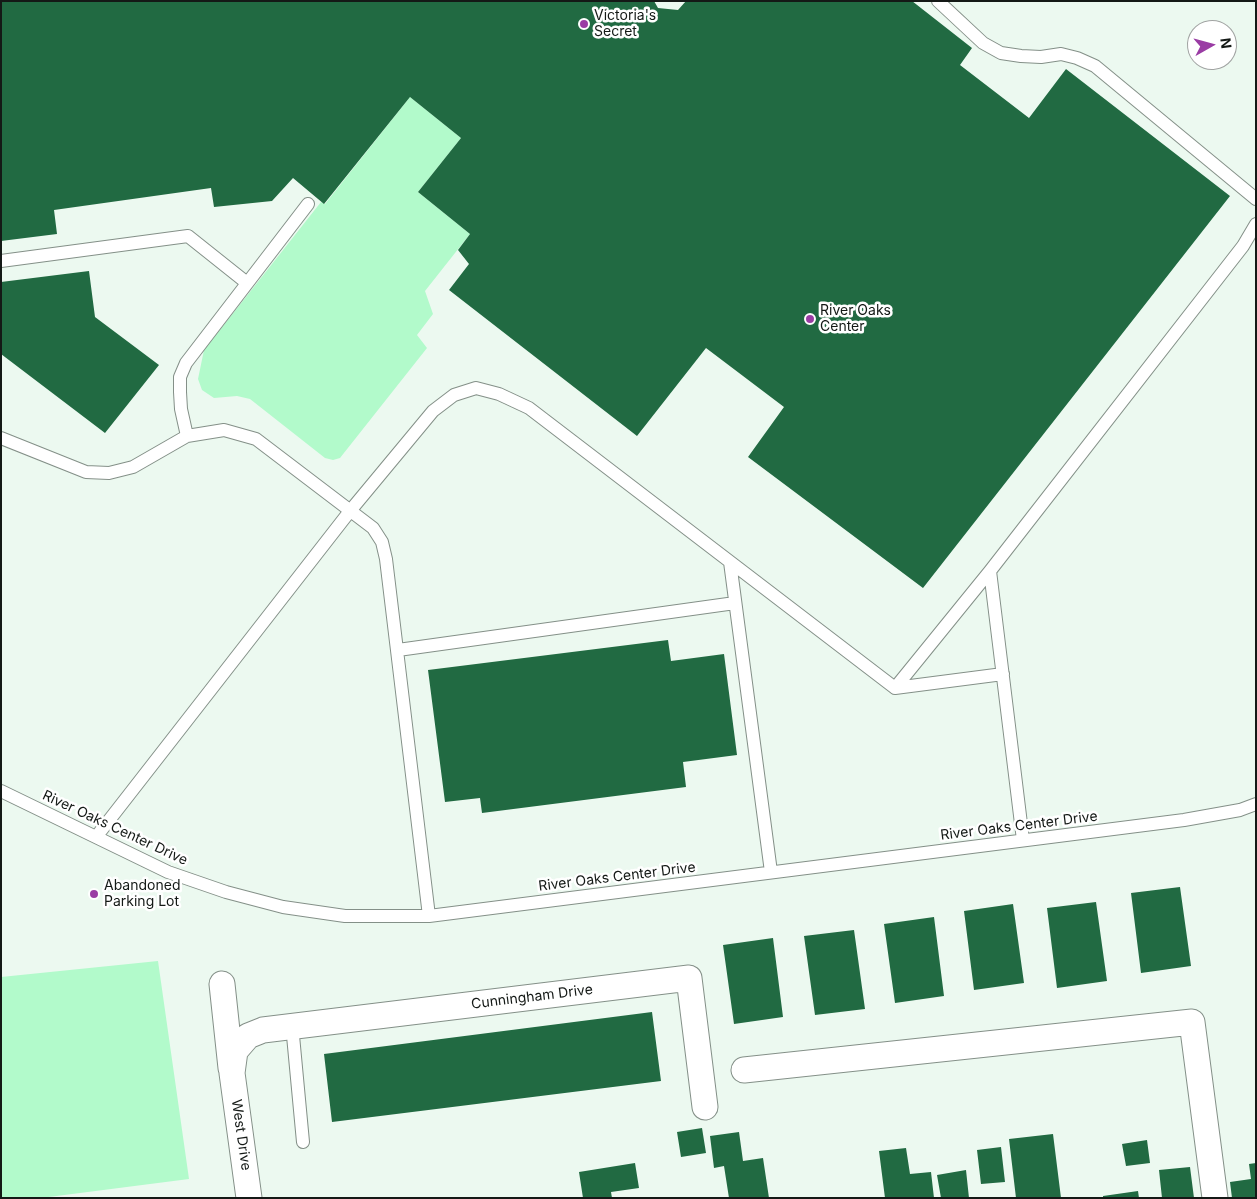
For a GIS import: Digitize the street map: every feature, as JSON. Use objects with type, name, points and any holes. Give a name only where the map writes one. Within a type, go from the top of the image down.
[{"type":"street","name":"Cunningham Drive","points":[[248,1036],[263,1030],[292,1026],[689,978],[705,1107]]},
{"type":"street","name":"West Drive","points":[[222,984],[232,1073],[250,1198]]},
{"type":"street","points":[[744,1070],[1192,1022],[1215,1198]]},
{"type":"street","name":"West Drive","points":[[232,1073],[235,1051],[248,1036]]},
{"type":"lane","points":[[938,1],[983,43],[1001,53],[1042,57],[1061,54],[1077,58],[1095,66],[1256,200]]},
{"type":"lane","points":[[187,436],[181,409],[180,378],[186,363],[308,204]]},
{"type":"lane","points":[[895,688],[990,571],[1243,246],[1256,224]]},
{"type":"lane","points":[[1,261],[188,236],[247,283]]},
{"type":"lane","points":[[96,838],[350,511],[433,411],[454,395],[476,388],[498,394],[529,408],[895,688],[1002,674]]},
{"type":"lane","points":[[1,438],[86,472],[109,473],[133,467],[187,436],[224,430],[256,439],[373,528],[382,542],[386,559],[429,916]]},
{"type":"lane","points":[[730,562],[771,872]]},
{"type":"lane","points":[[990,571],[1023,840]]},
{"type":"lane","points":[[398,650],[735,603]]},
{"type":"lane","name":"River Oaks Center Drive","points":[[1,792],[168,872],[226,892],[283,907],[344,916],[429,916],[1184,820],[1240,810],[1256,804]]},
{"type":"lane","points":[[292,1026],[303,1142]]},
{"type":"green space","points":[[410,97],[461,138],[418,192],[470,234],[425,291],[433,314],[417,335],[427,348],[340,458],[333,460],[325,458],[250,399],[237,396],[214,398],[202,390],[198,379],[204,350],[321,202],[325,204]]},
{"type":"green space","points":[[158,961],[189,1179],[41,1198],[1,1198],[1,977]]},
{"type":"building","name":"River Oaks Center","points":[[1,1],[654,1],[658,8],[678,10],[686,1],[912,1],[972,48],[960,65],[1029,118],[1066,69],[1230,196],[923,588],[748,457],[784,407],[706,348],[637,436],[449,290],[469,264],[458,250],[470,234],[418,192],[461,138],[410,97],[324,204],[293,178],[272,201],[214,207],[211,188],[54,210],[57,234],[1,241]]},
{"type":"building","points":[[89,271],[95,317],[159,365],[105,433],[1,354],[1,282]]},
{"type":"building","points":[[668,640],[671,661],[724,654],[737,755],[683,762],[686,787],[482,813],[480,798],[445,802],[428,670]]},
{"type":"building","points":[[1180,887],[1191,966],[1141,973],[1131,893]]},
{"type":"building","points":[[1096,902],[1107,981],[1057,988],[1047,908]]},
{"type":"building","points":[[1013,904],[1024,983],[974,990],[964,911]]},
{"type":"building","points":[[934,917],[944,996],[895,1003],[884,924]]},
{"type":"building","points":[[854,930],[865,1009],[815,1015],[804,936]]},
{"type":"building","points":[[773,938],[783,1017],[734,1024],[723,945]]},
{"type":"building","points":[[652,1012],[661,1081],[332,1122],[324,1054]]},
{"type":"building","points":[[702,1128],[706,1153],[681,1157],[677,1132]]},
{"type":"building","points":[[739,1132],[743,1161],[763,1158],[769,1198],[729,1198],[724,1166],[714,1168],[710,1136]]},
{"type":"building","points":[[1053,1134],[1061,1198],[1016,1198],[1009,1139]]},
{"type":"building","points":[[1147,1140],[1150,1163],[1126,1166],[1122,1144]]},
{"type":"building","points":[[1001,1147],[1005,1182],[981,1184],[977,1150]]},
{"type":"building","points":[[906,1148],[910,1174],[931,1172],[934,1198],[885,1198],[879,1151]]},
{"type":"building","points":[[635,1163],[639,1188],[611,1192],[612,1198],[583,1198],[579,1172]]},
{"type":"building","points":[[1256,1163],[1256,1198],[1232,1198],[1230,1182],[1251,1179],[1249,1164]]},
{"type":"building","points":[[1190,1167],[1194,1198],[1162,1198],[1159,1170]]},
{"type":"building","points":[[966,1170],[969,1198],[941,1198],[937,1175]]},
{"type":"building","points":[[1138,1191],[1139,1198],[1103,1198],[1103,1196]]},
{"type":"place","name":"Victoria's Secret","points":[[584,24]]},
{"type":"place","name":"River Oaks Center","points":[[810,319]]},
{"type":"place","name":"Abandoned Parking Lot","points":[[94,894]]}]
